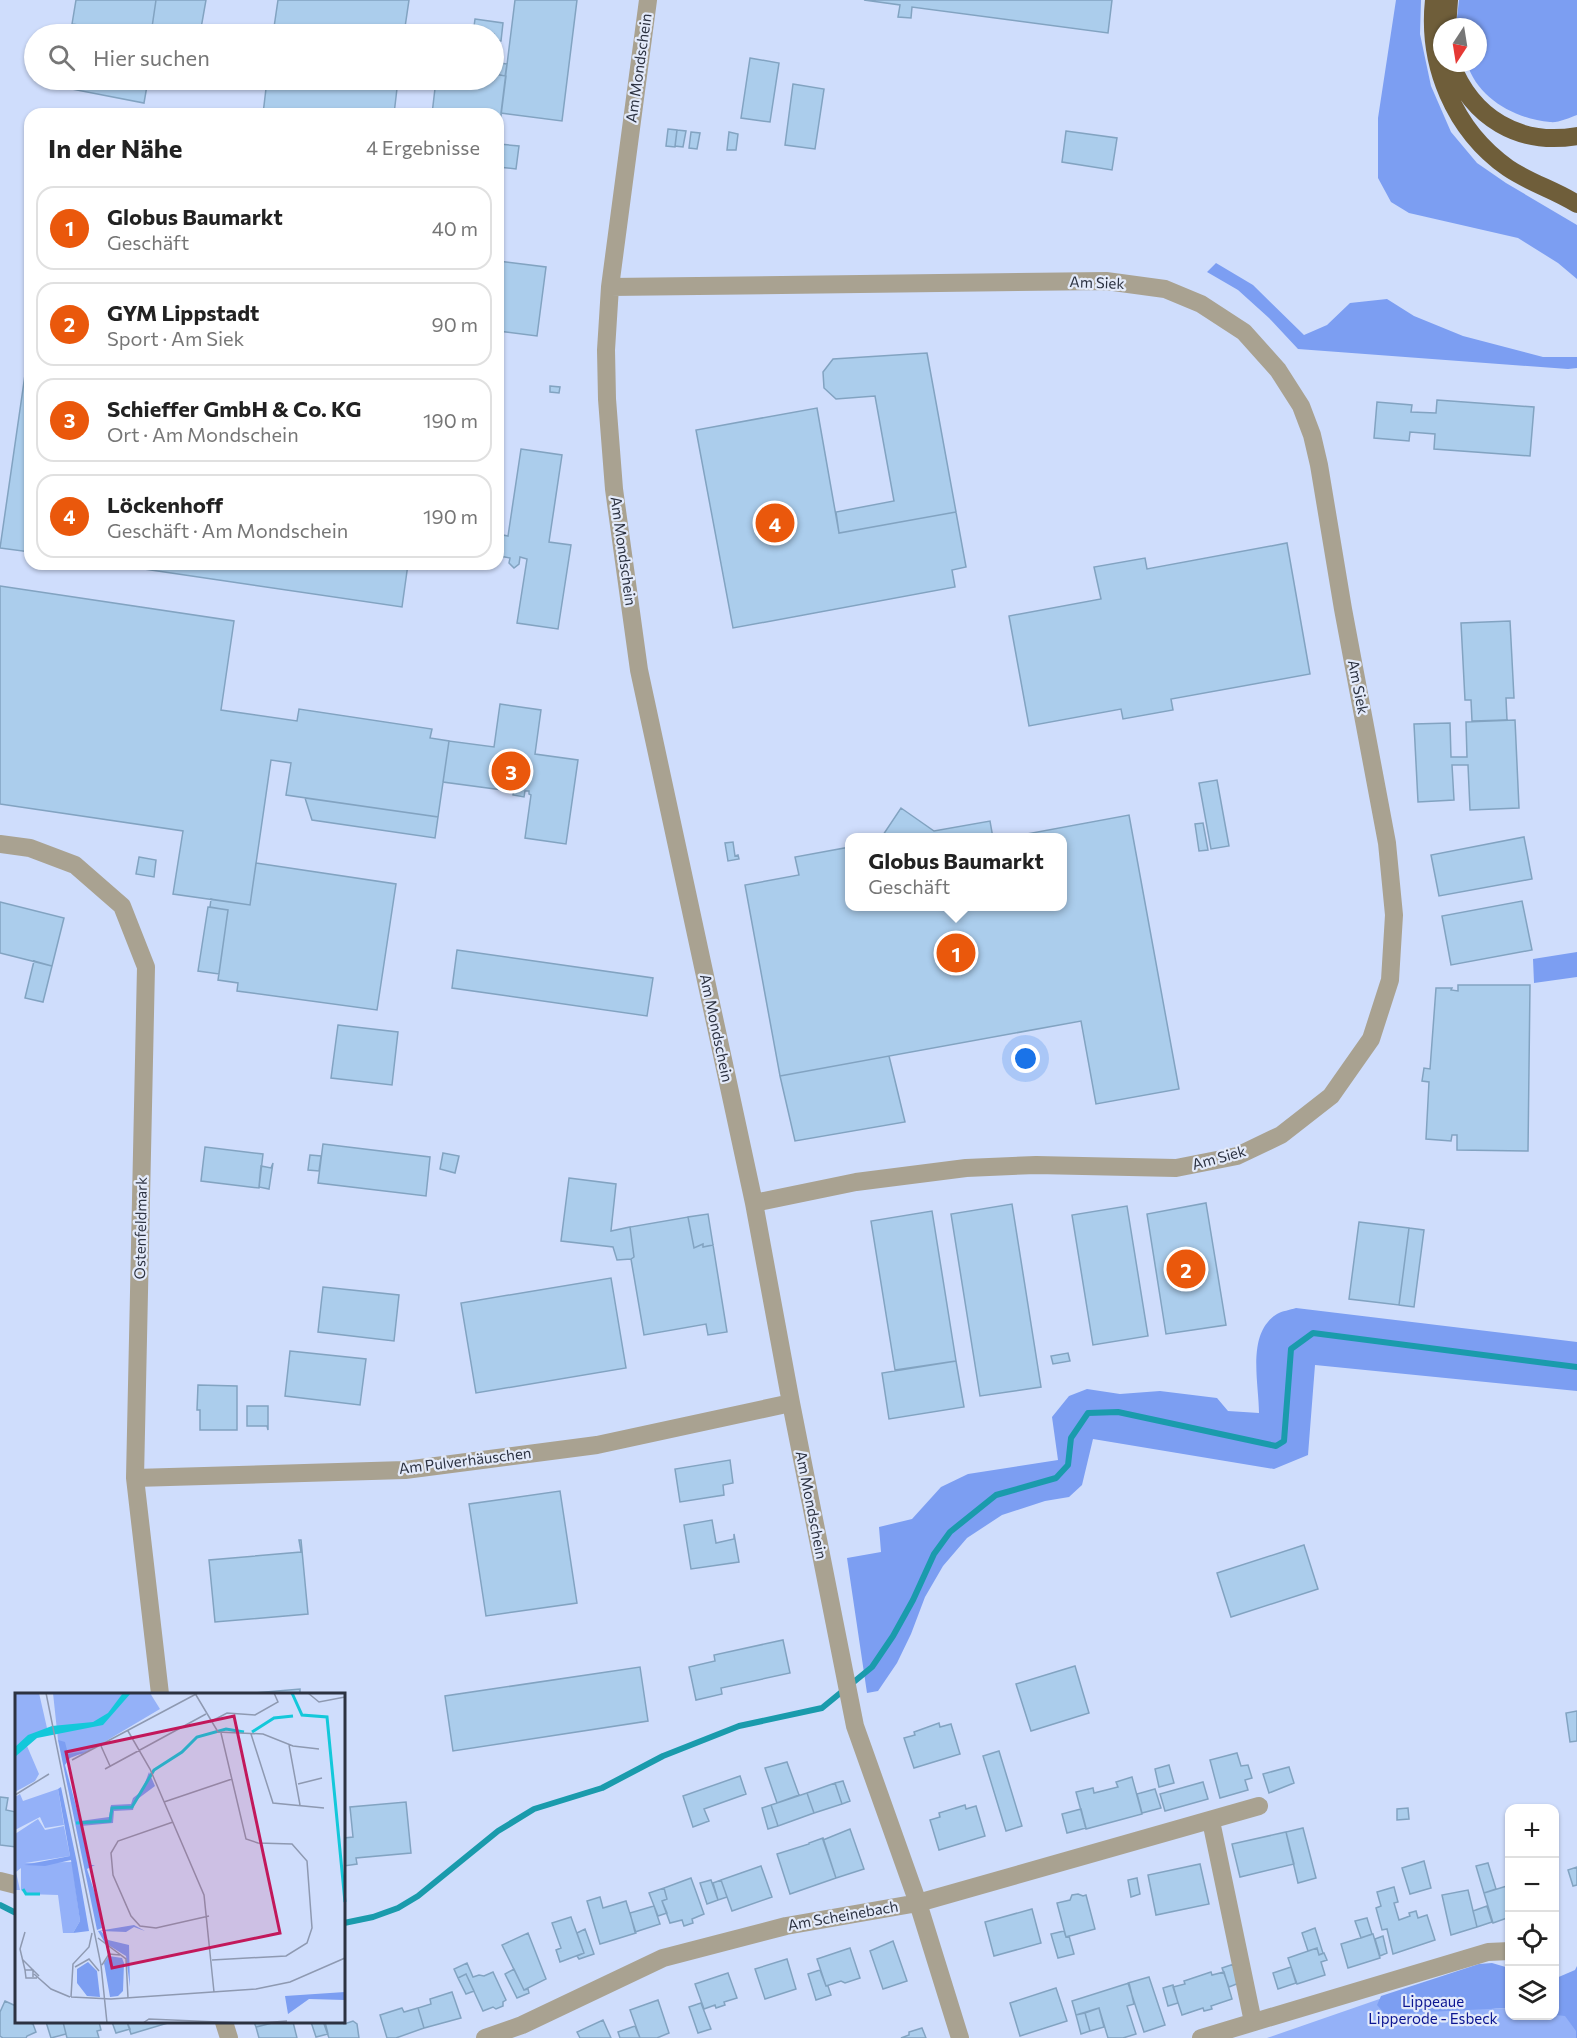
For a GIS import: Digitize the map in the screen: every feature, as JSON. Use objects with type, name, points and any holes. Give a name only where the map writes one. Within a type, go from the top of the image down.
[{"type":"highway","points":[[1434,0],[1433,35],[1436,57],[1450,100],[1462,120],[1475,138],[1508,167],[1577,204]]},
{"type":"highway","points":[[1448,18],[1449,0]]},
{"type":"highway","points":[[1455,72],[1474,104],[1500,124],[1514,131],[1548,139],[1577,136]]},
{"type":"street","name":"Am Mondschein","points":[[648,0],[610,287],[606,350],[607,399],[614,489],[639,670],[754,1203],[855,1726],[918,1903],[960,2038]]},
{"type":"street","name":"Am Siek","points":[[610,287],[1106,281],[1166,289],[1201,304],[1244,332],[1278,370],[1301,406],[1312,435],[1387,843],[1394,915],[1390,980],[1371,1040],[1331,1096],[1281,1135],[1237,1156],[1176,1168],[1036,1165],[966,1168],[856,1182],[754,1203]]},
{"type":"street","name":"Ostenfeldmark","points":[[0,844],[30,848],[75,866],[122,906],[146,967],[135,1478],[160,1693]]},
{"type":"street","name":"Am Pulverhäuschen","points":[[135,1478],[405,1470],[597,1445],[791,1403]]},
{"type":"street","name":"Am Scheinebach","points":[[485,2038],[522,2025],[663,1958],[786,1926],[918,1903],[1259,1806]]},
{"type":"street","points":[[1211,1821],[1253,2022]]},
{"type":"street","points":[[0,1881],[15,1885]]},
{"type":"street","points":[[1201,2038],[1488,1952],[1505,1951]]},
{"type":"green space","points":[[1396,0],[1421,0],[1420,34],[1431,86],[1451,132],[1477,163],[1577,225],[1577,279],[1558,263],[1518,238],[1409,213],[1391,202],[1378,178],[1378,118]]},
{"type":"green space","points":[[1459,0],[1577,0],[1577,115],[1556,122],[1537,120],[1511,111],[1488,96],[1479,87],[1471,72],[1487,72],[1487,18],[1457,18]]},
{"type":"green space","points":[[1216,263],[1253,285],[1304,335],[1327,325],[1350,303],[1387,299],[1414,316],[1463,336],[1543,357],[1577,357],[1577,368],[1298,349],[1238,290],[1207,272]]},
{"type":"green space","points":[[1577,952],[1577,977],[1534,983],[1533,959]]},
{"type":"green space","points":[[1296,1308],[1577,1342],[1577,1391],[1315,1365],[1308,1455],[1274,1469],[1093,1439],[1082,1485],[1069,1497],[1045,1501],[1002,1515],[967,1538],[943,1566],[925,1597],[897,1663],[878,1691],[867,1693],[847,1558],[881,1552],[879,1527],[912,1519],[941,1487],[968,1474],[1058,1460],[1052,1417],[1069,1396],[1087,1389],[1120,1394],[1160,1391],[1217,1398],[1228,1411],[1259,1413],[1256,1359],[1261,1333],[1267,1322],[1277,1314]]},
{"type":"green space","points":[[1492,1963],[1505,1967],[1505,2008],[1385,2014],[1377,2005],[1381,1996],[1479,1964]]},
{"type":"green space","points":[[1577,1966],[1577,2038],[1576,2031],[1565,2016],[1559,2015],[1559,1977],[1575,1970]]},
{"type":"green space","name":"Lippeaue Lipperode - Esbeck","points":[[1417,1986],[1495,2009],[1505,2008],[1505,2020],[1559,2020],[1559,2014],[1577,2009],[1577,2038],[1267,2038]]},
{"type":"building","points":[[76,0],[156,0],[152,24],[72,24]]},
{"type":"building","points":[[156,0],[206,0],[202,24],[152,24]]},
{"type":"building","points":[[278,0],[409,0],[405,24],[274,24]]},
{"type":"building","points":[[515,0],[577,0],[562,121],[504,113],[504,108],[502,108]]},
{"type":"building","points":[[864,0],[1112,0],[1108,33],[912,7],[911,18],[898,17],[900,5]]},
{"type":"building","points":[[475,19],[503,23],[503,24],[474,24]]},
{"type":"building","points":[[750,58],[779,63],[770,122],[741,118]]},
{"type":"building","points":[[504,64],[507,64],[504,76]]},
{"type":"building","points":[[504,76],[506,76],[502,108],[433,108],[435,90],[504,90]]},
{"type":"building","points":[[793,84],[824,89],[815,149],[785,145]]},
{"type":"building","points":[[77,90],[146,90],[144,103]]},
{"type":"building","points":[[266,90],[397,90],[395,108],[264,108]]},
{"type":"building","points":[[668,129],[677,130],[675,147],[666,146]]},
{"type":"building","points":[[677,130],[686,131],[683,147],[675,146]]},
{"type":"building","points":[[1066,131],[1117,138],[1112,170],[1062,162]]},
{"type":"building","points":[[691,132],[700,133],[697,149],[689,148]]},
{"type":"building","points":[[729,132],[738,134],[736,150],[727,150]]},
{"type":"building","points":[[504,144],[519,146],[516,169],[504,168]]},
{"type":"building","points":[[504,262],[546,267],[537,336],[504,332]]},
{"type":"building","points":[[927,353],[956,512],[839,533],[836,512],[894,501],[875,396],[836,399],[824,388],[823,372],[833,359]]},
{"type":"building","points":[[24,382],[24,551],[0,548]]},
{"type":"building","points":[[550,386],[560,387],[559,393],[550,392]]},
{"type":"building","points":[[1437,400],[1534,407],[1530,456],[1434,449],[1435,434],[1410,432],[1409,441],[1374,438],[1377,402],[1412,405],[1411,412],[1436,413]]},
{"type":"building","points":[[817,408],[839,533],[956,512],[966,567],[952,570],[955,587],[733,628],[696,430]]},
{"type":"building","points":[[521,449],[562,455],[549,542],[571,545],[558,629],[517,623],[527,559],[520,557],[519,564],[514,568],[509,563],[510,558],[504,557],[504,535],[508,536]]},
{"type":"building","points":[[1287,543],[1310,674],[1171,699],[1173,710],[1123,719],[1121,709],[1029,726],[1009,616],[1101,599],[1094,567],[1145,558],[1147,569]]},
{"type":"building","points":[[151,570],[407,570],[402,607]]},
{"type":"building","points":[[0,586],[234,621],[221,710],[297,721],[299,709],[432,729],[430,738],[449,741],[438,817],[286,795],[291,763],[271,760],[250,905],[173,894],[183,831],[0,804]]},
{"type":"building","points":[[1510,621],[1514,698],[1506,698],[1507,720],[1472,721],[1471,700],[1465,700],[1461,623]]},
{"type":"building","points":[[500,704],[541,710],[535,754],[578,760],[566,844],[525,838],[531,795],[529,791],[525,791],[524,797],[513,795],[514,789],[510,788],[510,791],[443,782],[449,741],[494,747]]},
{"type":"building","points":[[1515,720],[1519,808],[1470,810],[1468,765],[1452,765],[1454,800],[1418,802],[1414,724],[1450,723],[1451,757],[1467,757],[1466,722]]},
{"type":"building","points":[[1217,780],[1229,846],[1211,849],[1199,783]]},
{"type":"building","points":[[305,798],[438,817],[435,838],[312,820]]},
{"type":"building","points":[[901,808],[934,831],[990,821],[992,833],[884,833]]},
{"type":"building","points":[[1129,815],[1179,1089],[1096,1104],[1081,1021],[780,1076],[745,885],[799,875],[795,857],[845,848],[845,911],[1067,911],[1067,833],[1032,833]]},
{"type":"building","points":[[1203,823],[1208,850],[1199,851],[1195,824]]},
{"type":"building","points":[[1524,837],[1532,879],[1439,896],[1431,855]]},
{"type":"building","points":[[733,842],[735,856],[738,855],[739,859],[728,861],[725,843]]},
{"type":"building","points":[[139,857],[156,860],[154,877],[136,874]]},
{"type":"building","points":[[256,863],[396,884],[377,1010],[237,991],[238,983],[218,980],[228,910],[210,907],[211,899],[250,905]]},
{"type":"building","points":[[1522,901],[1532,950],[1451,965],[1442,916]]},
{"type":"building","points":[[0,902],[64,918],[52,966],[0,953]]},
{"type":"building","points":[[208,907],[228,910],[219,974],[198,971]]},
{"type":"building","points":[[457,950],[653,978],[647,1016],[452,988]]},
{"type":"building","points":[[34,961],[52,966],[43,1002],[25,998]]},
{"type":"building","points":[[1458,985],[1530,985],[1528,1151],[1457,1150],[1457,1135],[1452,1135],[1451,1141],[1426,1139],[1429,1082],[1422,1081],[1424,1068],[1430,1069],[1436,988],[1452,988],[1451,990],[1458,991]]},
{"type":"building","points":[[338,1025],[398,1032],[392,1085],[331,1078]]},
{"type":"building","points":[[889,1056],[905,1122],[795,1141],[780,1076]]},
{"type":"building","points":[[323,1144],[430,1157],[426,1196],[318,1183]]},
{"type":"building","points":[[205,1147],[263,1154],[259,1188],[201,1181]]},
{"type":"building","points":[[443,1153],[459,1156],[455,1173],[440,1169]]},
{"type":"building","points":[[310,1155],[321,1156],[319,1171],[308,1170]]},
{"type":"building","points":[[273,1163],[269,1189],[259,1187],[261,1166],[271,1168]]},
{"type":"building","points":[[569,1178],[616,1184],[611,1231],[630,1227],[634,1257],[617,1260],[613,1247],[561,1241]]},
{"type":"building","points":[[1206,1203],[1226,1325],[1166,1334],[1147,1214]]},
{"type":"building","points":[[1012,1204],[1041,1387],[980,1396],[951,1214]]},
{"type":"building","points":[[1127,1206],[1148,1336],[1093,1345],[1072,1215]]},
{"type":"building","points":[[932,1211],[956,1361],[895,1370],[871,1221]]},
{"type":"building","points":[[708,1214],[713,1245],[703,1247],[703,1244],[694,1248],[688,1217]]},
{"type":"building","points":[[688,1217],[694,1248],[703,1244],[703,1247],[713,1245],[727,1332],[708,1335],[706,1324],[644,1335],[631,1259],[634,1257],[630,1227]]},
{"type":"building","points":[[1359,1222],[1409,1228],[1399,1305],[1349,1299]]},
{"type":"building","points":[[1409,1228],[1424,1230],[1414,1307],[1399,1305]]},
{"type":"building","points":[[611,1278],[626,1368],[476,1393],[461,1303]]},
{"type":"building","points":[[323,1287],[399,1295],[394,1341],[318,1332]]},
{"type":"building","points":[[290,1351],[366,1359],[360,1405],[285,1396]]},
{"type":"building","points":[[1068,1353],[1070,1361],[1053,1364],[1051,1356]]},
{"type":"building","points":[[956,1361],[964,1407],[889,1419],[882,1373]]},
{"type":"building","points":[[198,1385],[237,1386],[237,1430],[200,1430],[200,1410],[197,1410]]},
{"type":"building","points":[[247,1406],[268,1406],[268,1430],[267,1426],[247,1426]]},
{"type":"building","points":[[730,1460],[733,1483],[723,1485],[724,1495],[680,1502],[675,1469]]},
{"type":"building","points":[[560,1491],[577,1603],[486,1616],[469,1504]]},
{"type":"building","points":[[712,1520],[716,1543],[734,1539],[734,1534],[739,1562],[691,1569],[684,1525]]},
{"type":"building","points":[[299,1540],[301,1540],[308,1614],[215,1622],[209,1560],[301,1552]]},
{"type":"building","points":[[1304,1545],[1318,1589],[1231,1617],[1217,1573]]},
{"type":"building","points":[[783,1640],[790,1673],[721,1688],[722,1694],[696,1700],[689,1667],[715,1661],[714,1655]]},
{"type":"building","points":[[1075,1666],[1089,1713],[1031,1731],[1016,1684]]},
{"type":"building","points":[[640,1667],[648,1721],[453,1751],[445,1696]]},
{"type":"building","points":[[300,1689],[300,1693],[254,1693]]},
{"type":"building","points":[[1577,1711],[1577,1741],[1570,1742],[1566,1713]]},
{"type":"building","points":[[939,1723],[940,1727],[951,1724],[960,1754],[914,1768],[904,1738]]},
{"type":"building","points":[[999,1751],[1022,1826],[1006,1831],[983,1756]]},
{"type":"building","points":[[1237,1753],[1241,1766],[1248,1765],[1252,1778],[1245,1780],[1248,1790],[1220,1798],[1210,1760]]},
{"type":"building","points":[[787,1762],[799,1795],[777,1803],[765,1768]]},
{"type":"building","points":[[1169,1765],[1174,1783],[1159,1787],[1155,1769]]},
{"type":"building","points":[[1289,1767],[1294,1783],[1269,1793],[1263,1774]]},
{"type":"building","points":[[740,1776],[746,1794],[704,1809],[709,1821],[693,1827],[683,1796]]},
{"type":"building","points":[[1132,1777],[1142,1814],[1086,1829],[1076,1792],[1093,1788],[1094,1793],[1118,1787],[1116,1782]]},
{"type":"building","points":[[843,1781],[850,1801],[842,1804],[835,1783]]},
{"type":"building","points":[[1203,1782],[1208,1799],[1165,1811],[1160,1794]]},
{"type":"building","points":[[835,1783],[842,1804],[814,1813],[807,1793]]},
{"type":"building","points":[[1155,1789],[1161,1808],[1142,1813],[1137,1794]]},
{"type":"building","points":[[807,1793],[814,1813],[778,1826],[771,1805]]},
{"type":"building","points":[[0,1797],[8,1798],[6,1810],[15,1812],[15,1847],[0,1845]]},
{"type":"building","points":[[406,1802],[411,1853],[356,1858],[357,1864],[345,1866],[345,1838],[353,1837],[350,1807]]},
{"type":"building","points":[[771,1805],[778,1826],[768,1829],[762,1808]]},
{"type":"building","points":[[965,1805],[966,1809],[976,1806],[985,1836],[939,1850],[930,1820],[940,1817],[939,1813]]},
{"type":"building","points":[[1408,1808],[1409,1819],[1397,1820],[1397,1809]]},
{"type":"building","points":[[1081,1809],[1086,1828],[1067,1833],[1062,1814]]},
{"type":"building","points":[[1303,1828],[1316,1878],[1298,1883],[1286,1832]]},
{"type":"building","points":[[850,1829],[864,1869],[836,1878],[823,1840]]},
{"type":"building","points":[[1286,1832],[1294,1864],[1240,1877],[1232,1844]]},
{"type":"building","points":[[823,1838],[836,1878],[790,1894],[777,1854]]},
{"type":"building","points":[[1424,1861],[1431,1888],[1410,1894],[1402,1868]]},
{"type":"building","points":[[1488,1863],[1496,1889],[1484,1893],[1476,1866]]},
{"type":"building","points":[[1200,1864],[1209,1904],[1156,1915],[1148,1875]]},
{"type":"building","points":[[761,1866],[772,1897],[732,1911],[721,1880]]},
{"type":"building","points":[[1577,1867],[1577,1885],[1573,1886],[1568,1870]]},
{"type":"building","points":[[691,1878],[704,1914],[692,1919],[693,1923],[684,1926],[682,1920],[670,1923],[662,1901],[667,1899],[664,1888]]},
{"type":"building","points":[[1137,1878],[1140,1894],[1131,1897],[1128,1880]]},
{"type":"building","points":[[711,1880],[718,1900],[707,1904],[700,1883]]},
{"type":"building","points":[[721,1880],[727,1897],[718,1900],[713,1883]]},
{"type":"building","points":[[1394,1887],[1398,1902],[1394,1903],[1399,1920],[1416,1911],[1418,1918],[1427,1915],[1435,1940],[1393,1954],[1387,1929],[1382,1930],[1376,1908],[1381,1906],[1377,1892]]},
{"type":"building","points":[[1505,1887],[1505,1919],[1493,1923],[1484,1893]]},
{"type":"building","points":[[664,1888],[667,1899],[662,1901],[667,1913],[658,1916],[649,1893]]},
{"type":"building","points":[[1468,1890],[1477,1927],[1451,1935],[1442,1895]]},
{"type":"building","points":[[1072,1895],[1086,1895],[1095,1929],[1066,1937],[1057,1903],[1070,1900]]},
{"type":"building","points":[[600,1897],[603,1908],[626,1901],[636,1933],[600,1944],[587,1901]]},
{"type":"building","points":[[654,1906],[660,1924],[635,1932],[630,1913]]},
{"type":"building","points":[[1487,1906],[1492,1922],[1477,1927],[1473,1911]]},
{"type":"building","points":[[1032,1909],[1041,1943],[994,1956],[985,1922]]},
{"type":"building","points":[[571,1917],[584,1953],[560,1962],[556,1950],[561,1948],[552,1923]]},
{"type":"building","points":[[1367,1918],[1372,1934],[1361,1938],[1355,1921]]},
{"type":"building","points":[[1315,1928],[1323,1953],[1319,1955],[1317,1948],[1308,1951],[1302,1933]]},
{"type":"building","points":[[585,1929],[594,1954],[579,1959],[577,1956],[584,1953],[577,1933]]},
{"type":"building","points":[[1064,1931],[1066,1937],[1069,1936],[1074,1954],[1058,1958],[1051,1934]]},
{"type":"building","points":[[528,1933],[546,1979],[524,1990],[502,1945]]},
{"type":"building","points":[[1373,1934],[1380,1958],[1348,1968],[1341,1944]]},
{"type":"building","points":[[1383,1936],[1387,1953],[1380,1956],[1375,1939]]},
{"type":"building","points":[[893,1941],[907,1981],[883,1989],[870,1951]]},
{"type":"building","points":[[850,1948],[860,1978],[826,1986],[817,1959]]},
{"type":"building","points":[[1317,1948],[1319,1955],[1324,1953],[1327,1960],[1321,1962],[1325,1975],[1297,1984],[1288,1958]]},
{"type":"building","points":[[787,1959],[796,1989],[765,1999],[755,1969]]},
{"type":"building","points":[[467,1963],[473,1977],[493,1972],[506,2000],[503,2006],[483,2011],[466,1974],[458,1978],[454,1969]]},
{"type":"building","points":[[1234,1964],[1239,1983],[1229,1987],[1222,1968]]},
{"type":"building","points":[[1291,1967],[1296,1983],[1278,1989],[1273,1973]]},
{"type":"building","points":[[514,1969],[524,1990],[528,1989],[529,1993],[517,1998],[505,1974]]},
{"type":"building","points":[[820,1970],[831,1995],[816,2000],[808,1974]]},
{"type":"building","points":[[1211,1972],[1212,1975],[1224,1972],[1232,1999],[1211,2006],[1212,2009],[1204,2011],[1203,2008],[1182,2015],[1173,1987]]},
{"type":"building","points":[[728,1973],[737,1998],[724,2002],[725,2005],[716,2008],[715,2005],[704,2009],[695,1984]]},
{"type":"building","points":[[466,1974],[474,1991],[466,1994],[458,1978]]},
{"type":"building","points":[[1149,1977],[1165,2025],[1144,2032],[1128,1983]]},
{"type":"building","points":[[1129,1983],[1134,2004],[1127,2006],[1136,2034],[1123,2038],[1108,2038],[1099,2008],[1076,2015],[1072,2001]]},
{"type":"building","points":[[1173,1985],[1178,2003],[1168,2006],[1163,1988]]},
{"type":"building","points":[[1056,1988],[1067,2021],[1020,2036],[1010,2003]]},
{"type":"building","points":[[452,1992],[461,2018],[424,2028],[418,2008],[431,2004],[430,1999]]},
{"type":"building","points":[[658,2000],[669,2033],[657,2038],[640,2038],[630,2010]]},
{"type":"building","points":[[5,2001],[15,2006],[15,2023],[33,2024],[36,2032],[26,2038],[3,2038],[0,2036],[0,2012]]},
{"type":"building","points":[[701,2003],[711,2029],[698,2033],[689,2007]]},
{"type":"building","points":[[402,2008],[404,2012],[418,2008],[424,2028],[396,2038],[387,2038],[380,2015]]},
{"type":"building","points":[[1099,2008],[1104,2027],[1090,2031],[1085,2013]]},
{"type":"building","points":[[1085,2013],[1090,2031],[1081,2034],[1076,2015]]},
{"type":"building","points":[[603,2020],[611,2038],[580,2038],[577,2032]]},
{"type":"building","points":[[353,2021],[357,2024],[359,2038],[329,2038],[324,2024],[344,2024]]},
{"type":"building","points":[[46,2023],[63,2023],[66,2034],[51,2038]]},
{"type":"building","points":[[63,2023],[99,2023],[101,2030],[97,2031],[99,2038],[67,2038]]},
{"type":"building","points":[[112,2023],[127,2023],[130,2029],[116,2033]]},
{"type":"building","points":[[127,2023],[168,2023],[131,2034]]},
{"type":"building","points":[[254,2023],[272,2023],[256,2027]]},
{"type":"building","points":[[272,2023],[293,2023],[297,2038],[259,2038],[256,2027]]},
{"type":"building","points":[[311,2023],[325,2023],[328,2034],[316,2037]]},
{"type":"building","points":[[635,2026],[640,2038],[620,2038],[618,2032]]},
{"type":"building","points":[[922,2028],[926,2038],[901,2038],[909,2035],[909,2032]]},
{"type":"waterway","points":[[345,1923],[373,1917],[398,1908],[418,1896],[498,1831],[534,1809],[602,1788],[663,1756],[739,1726],[822,1708],[872,1667],[913,1600],[934,1554],[950,1532],[996,1495],[1056,1478],[1068,1465],[1071,1438],[1088,1413],[1118,1412],[1276,1446],[1284,1441],[1291,1349],[1313,1333],[1577,1367]]},
{"type":"waterway","points":[[0,1905],[15,1912]]},
{"type":"place","name":"Löckenhoff","points":[[775,523]]},
{"type":"place","name":"Schieffer GmbH & Co. KG","points":[[511,771]]},
{"type":"place","name":"Globus Baumarkt","points":[[956,953]]},
{"type":"place","name":"GYM Lippstadt","points":[[1186,1269]]}]
